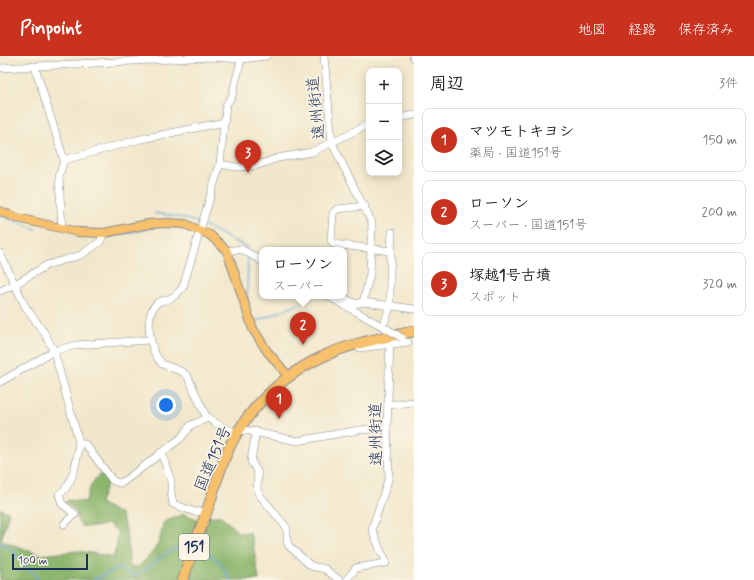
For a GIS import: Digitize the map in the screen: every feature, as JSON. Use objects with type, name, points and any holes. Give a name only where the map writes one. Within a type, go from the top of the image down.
[{"type":"highway","name":"国道151号","points":[[182,580],[226,456],[238,431],[254,408],[289,377],[314,360],[356,344],[414,332]]},
{"type":"main road","points":[[0,210],[17,218],[62,229],[92,233],[167,222],[185,224],[210,235],[227,251],[253,329],[267,351],[289,377]]},
{"type":"street","points":[[0,68],[159,58],[242,58],[266,56]]},
{"type":"street","name":"遠州街道","points":[[324,56],[332,143],[372,222],[370,274],[363,302]]},
{"type":"street","points":[[242,58],[232,96],[226,104],[220,164],[183,287],[169,300],[160,301],[153,308],[149,340],[162,364],[183,372],[188,377],[208,418],[234,432],[256,431],[297,441],[359,430],[387,428]]},
{"type":"street","points":[[35,67],[64,160],[59,177],[62,229]]},
{"type":"street","points":[[402,117],[414,115]]},
{"type":"street","points":[[64,160],[141,139],[225,122]]},
{"type":"street","points":[[220,164],[236,167],[262,165],[278,158],[312,152],[366,125]]},
{"type":"street","points":[[365,206],[337,209],[333,213],[331,240],[333,244],[391,251]]},
{"type":"street","points":[[0,291],[14,285],[47,265],[81,255],[100,242],[104,232]]},
{"type":"street","points":[[385,321],[390,307],[392,232]]},
{"type":"street","points":[[227,251],[241,250],[259,259]]},
{"type":"street","points":[[0,253],[14,285],[54,351],[80,442],[76,465],[64,490],[59,494],[62,504],[75,514],[64,524]]},
{"type":"street","points":[[333,299],[408,342]]},
{"type":"street","points":[[345,299],[354,305]]},
{"type":"street","points":[[346,306],[363,302],[390,307],[414,309]]},
{"type":"street","points":[[0,382],[54,351],[76,345],[149,340]]},
{"type":"street","points":[[356,344],[359,348],[408,342]]},
{"type":"street","name":"遠州街道","points":[[346,580],[356,568],[386,563],[372,529],[389,477],[387,428],[390,343]]},
{"type":"street","points":[[388,405],[414,402]]},
{"type":"street","points":[[80,442],[86,445],[97,458],[113,482],[119,483],[123,482],[181,438],[191,426],[208,418]]},
{"type":"street","points":[[256,431],[251,461],[258,473],[258,493],[287,528],[287,542],[289,546],[311,566],[325,569],[340,580]]},
{"type":"street","points":[[162,452],[171,481],[173,504],[196,512],[206,512]]},
{"type":"green space","points":[[102,474],[108,480],[100,503],[121,515],[126,529],[130,567],[138,567],[152,553],[158,543],[163,523],[166,521],[183,514],[203,521],[209,516],[221,516],[239,533],[249,532],[252,539],[259,580],[0,580],[0,509],[9,512],[1,540],[41,555],[78,551],[109,556],[112,560],[117,545],[116,539],[118,532],[108,524],[95,527],[81,526],[76,518],[77,513],[65,502],[68,500],[85,502],[93,482]]},
{"type":"waterway","points":[[155,213],[179,217],[199,223]]},
{"type":"waterway","points":[[0,215],[36,229]]},
{"type":"waterway","points":[[205,226],[248,248]]},
{"type":"waterway","points":[[107,237],[148,229]]},
{"type":"waterway","points":[[247,300],[248,258]]},
{"type":"waterway","points":[[254,322],[302,303]]},
{"type":"waterway","points":[[348,312],[384,332]]},
{"type":"waterway","points":[[0,543],[9,547],[39,580]]},
{"type":"waterway","points":[[93,580],[119,568],[136,576],[174,549],[181,547],[189,548]]},
{"type":"waterway","points":[[197,549],[208,553],[217,560],[225,569],[230,580]]},
{"type":"place","name":"塚越1号古墳","points":[[248,173]]},
{"type":"place","name":"ローソン","points":[[303,345]]},
{"type":"place","name":"マツモトキヨシ","points":[[279,419]]}]
